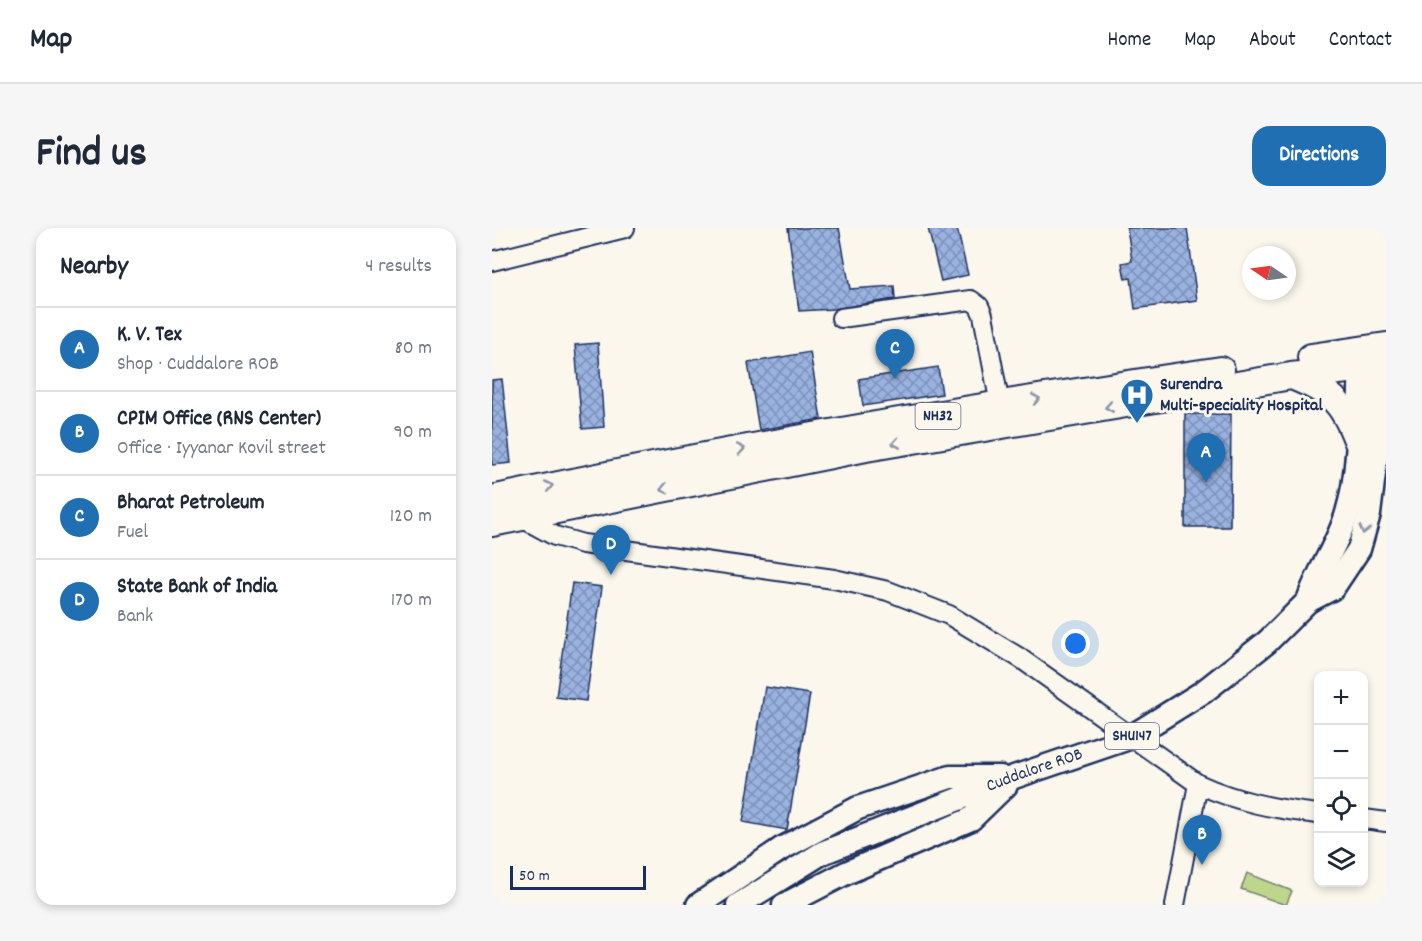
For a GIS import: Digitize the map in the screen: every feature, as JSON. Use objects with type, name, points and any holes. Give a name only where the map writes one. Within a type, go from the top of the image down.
[{"type":"highway","name":"NH32","points":[[492,499],[738,450],[1000,405],[1377,357]]},
{"type":"highway","name":"NH32","points":[[492,523],[866,448],[1291,376],[1377,357]]},
{"type":"highway","points":[[1291,376],[1316,386],[1335,399],[1347,414],[1374,430]]},
{"type":"main road","name":"Cuddalore ROB","points":[[738,905],[822,853],[1014,777],[1130,738],[1203,692],[1267,642],[1308,601],[1333,588],[1359,549],[1369,514],[1377,357]]},
{"type":"main road","points":[[698,905],[781,849],[858,808],[950,777],[1014,777]]},
{"type":"main road","points":[[784,905],[846,873],[971,819],[1014,777]]},
{"type":"street","points":[[492,261],[625,228]]},
{"type":"street","points":[[841,318],[971,300],[979,306],[983,315],[1000,405]]},
{"type":"street","points":[[522,518],[555,536],[583,543],[834,579],[888,591],[949,615],[1020,658],[1198,784],[1229,798],[1264,807],[1314,813]]},
{"type":"street","points":[[1175,905],[1198,784]]},
{"type":"street","points":[[1368,820],[1386,822]]},
{"type":"green space","points":[[1247,873],[1292,891],[1286,905],[1241,889]]},
{"type":"building","points":[[788,228],[839,228],[850,289],[894,286],[895,299],[834,309],[799,311]]},
{"type":"building","points":[[928,228],[957,228],[968,275],[941,281]]},
{"type":"building","points":[[1127,228],[1187,228],[1197,300],[1135,309],[1131,278],[1125,279],[1122,263],[1132,261]]},
{"type":"building","points":[[598,343],[604,427],[582,429],[575,345]]},
{"type":"building","points":[[810,352],[821,419],[759,430],[748,363]]},
{"type":"building","points":[[938,367],[942,394],[863,406],[859,379]]},
{"type":"building","points":[[502,379],[511,463],[492,465],[492,380]]},
{"type":"building","points":[[1185,414],[1231,414],[1230,527],[1185,527]]},
{"type":"building","points":[[572,583],[602,587],[586,701],[556,697]]},
{"type":"building","points":[[765,687],[810,694],[787,830],[743,822]]},
{"type":"place","name":"Bharat Petroleum","points":[[895,379]]},
{"type":"place","name":"Surendra Multi-speciality Hospital","points":[[1137,424]]},
{"type":"place","name":"K. V. Tex","points":[[1206,483]]},
{"type":"place","name":"State Bank of India","points":[[611,575]]},
{"type":"place","name":"CPIM Office (RNS Center)","points":[[1202,865]]}]
